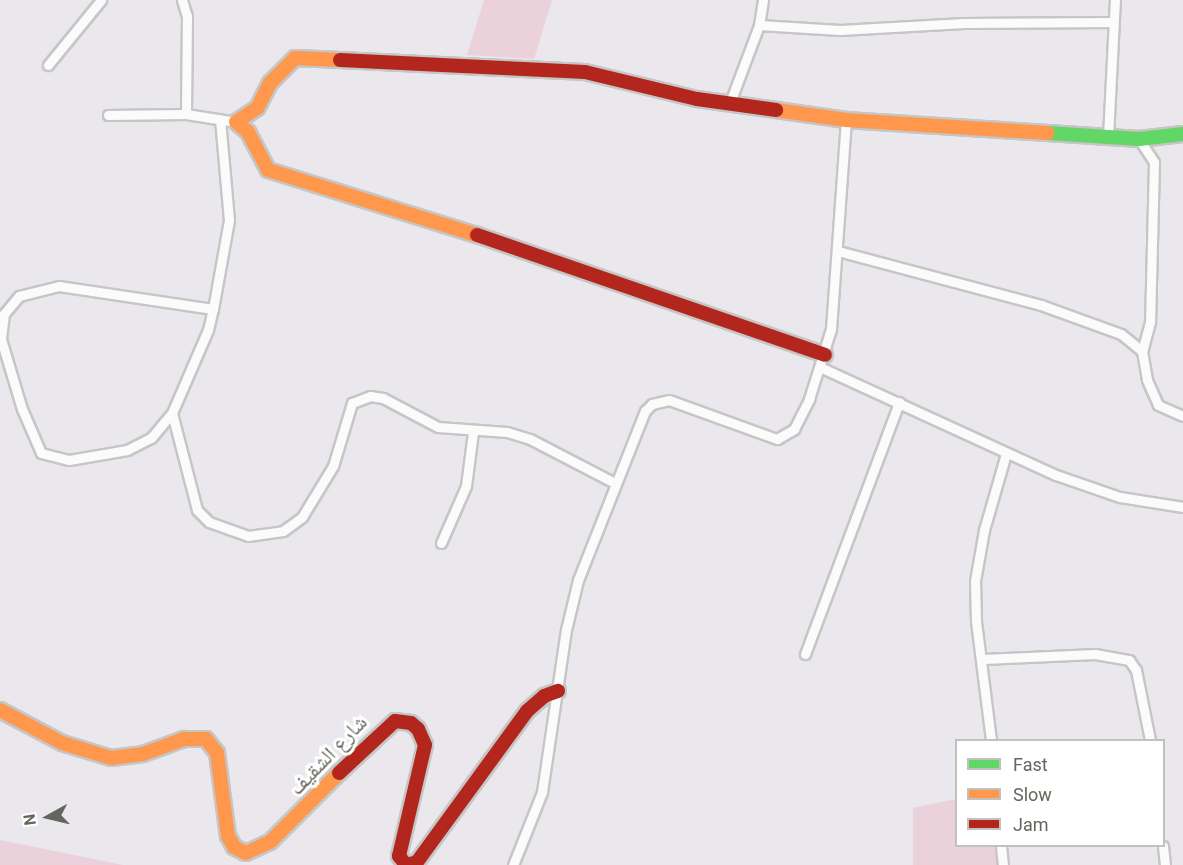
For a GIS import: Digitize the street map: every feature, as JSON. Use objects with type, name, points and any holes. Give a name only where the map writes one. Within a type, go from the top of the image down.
[{"type":"street","points":[[48,65],[101,0]]},
{"type":"street","points":[[182,0],[187,16],[186,114]]},
{"type":"street","points":[[729,105],[759,25],[763,0]]},
{"type":"street","points":[[1108,137],[1115,0]]},
{"type":"street","points":[[759,25],[840,30],[964,23],[1113,22]]},
{"type":"street","points":[[236,122],[257,108],[270,83],[295,58],[585,72],[729,105],[846,120],[1139,139],[1183,134]]},
{"type":"street","points":[[108,115],[186,114],[236,122],[248,132],[268,170],[435,220],[824,361],[899,402],[1006,454],[1120,497],[1183,507]]},
{"type":"street","points":[[213,309],[59,286],[19,296],[4,314],[2,339],[22,409],[41,453],[69,460],[128,450],[151,438],[172,413],[208,330],[213,309],[229,219],[220,119]]},
{"type":"street","points":[[513,865],[542,792],[574,596],[615,483],[645,411],[652,404],[676,402],[768,438],[784,438],[794,429],[824,361],[838,251],[846,120]]},
{"type":"street","points":[[1139,139],[1154,162],[1150,322],[1142,351],[1147,380],[1158,405],[1183,416]]},
{"type":"street","points":[[838,251],[1041,305],[1121,334],[1142,351]]},
{"type":"street","points":[[172,413],[197,510],[209,522],[248,536],[283,531],[312,504],[333,466],[352,403],[361,398],[383,398],[438,427],[473,432],[507,432],[530,439],[615,483]]},
{"type":"street","points":[[805,654],[899,402]]},
{"type":"street","points":[[441,543],[466,486],[473,432]]},
{"type":"street","points":[[992,739],[983,659],[976,621],[975,581],[989,507],[1006,454]]},
{"type":"street","points":[[983,659],[1095,654],[1129,660],[1136,670],[1150,739]]},
{"type":"street","name":"شارع الشقيف","points":[[0,710],[62,744],[111,758],[143,754],[184,739],[206,739],[217,753],[228,836],[234,847],[246,853],[270,842],[385,727],[395,721],[411,723],[418,729],[425,745],[400,848],[399,856],[406,865],[417,862],[430,848],[527,711],[544,696],[558,691]]},
{"type":"street","points":[[1001,847],[1003,865]]},
{"type":"street","points":[[1163,847],[1165,865]]},
{"type":"shaded area","points":[[484,0],[552,0],[534,59],[467,55]]},
{"type":"shaded area","points":[[955,799],[955,847],[996,847],[998,865],[913,865],[913,808]]},
{"type":"shaded area","points":[[0,840],[123,865],[0,865]]},
{"type":"traffic: fast","points":[[1048,133],[1139,139],[1183,134]]},
{"type":"traffic: slow","points":[[340,60],[295,58],[270,83],[257,108],[236,122],[248,132],[268,170],[477,235]]},
{"type":"traffic: slow","points":[[776,110],[846,120],[1048,133]]},
{"type":"traffic: slow","points":[[0,710],[62,743],[111,758],[143,754],[184,739],[206,739],[217,753],[228,836],[234,847],[246,853],[270,842],[339,773]]},
{"type":"traffic: jam","points":[[340,60],[585,72],[697,99],[776,110]]},
{"type":"traffic: jam","points":[[477,235],[825,355]]},
{"type":"traffic: jam","points":[[339,773],[395,721],[411,723],[418,729],[425,745],[399,856],[406,865],[417,862],[527,711],[544,696],[558,691]]}]
